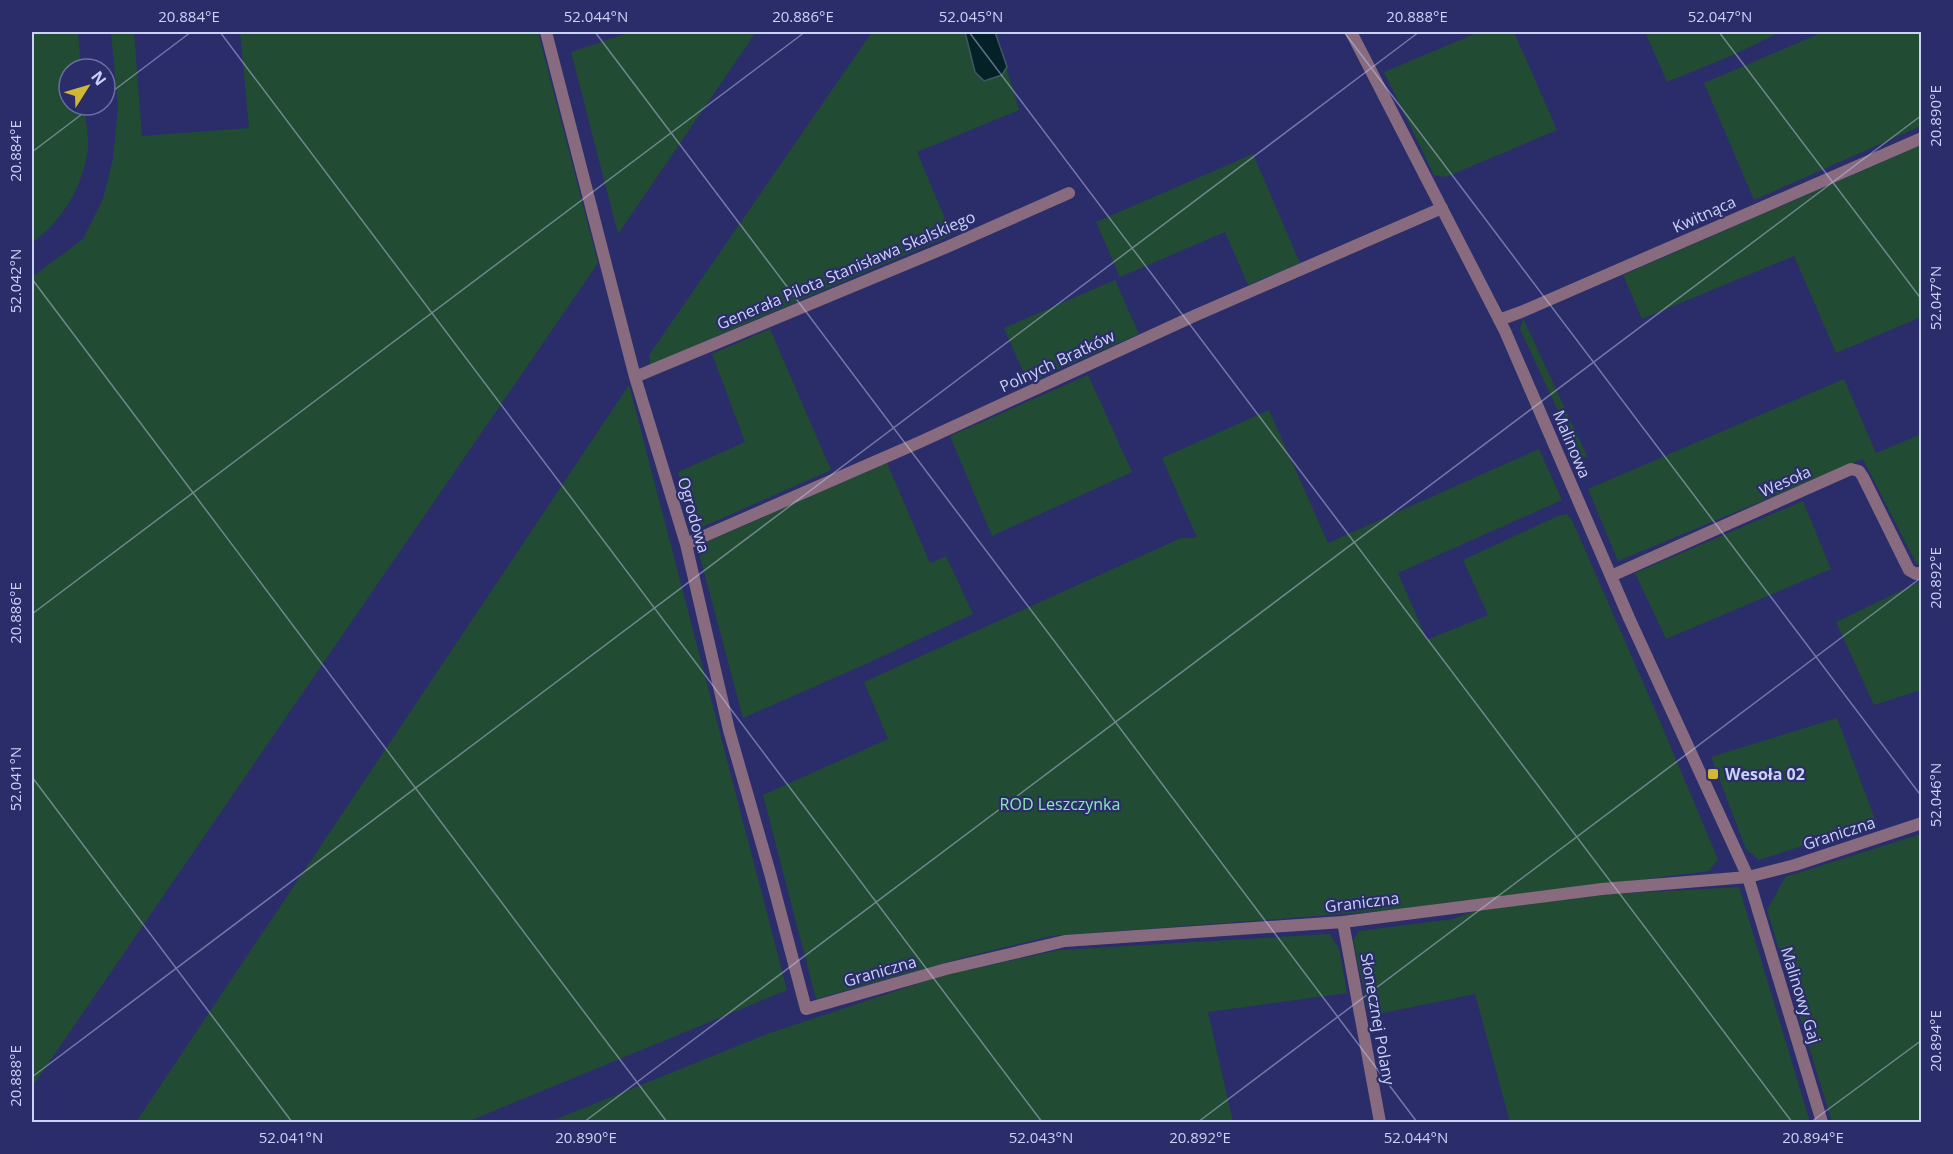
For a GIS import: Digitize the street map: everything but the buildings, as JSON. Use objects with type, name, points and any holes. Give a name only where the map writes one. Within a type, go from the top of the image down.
[{"type":"street","name":"Ogrodowa","points":[[546,32],[635,377],[686,544],[729,730],[806,1009]]},
{"type":"street","name":"Malinowa","points":[[1351,32],[1499,320],[1611,576],[1748,877]]},
{"type":"street","name":"Kwitnąca","points":[[1499,320],[1922,138]]},
{"type":"street","name":"Generała Pilota Stanisława Skalskiego","points":[[635,377],[947,247],[1069,193]]},
{"type":"street","name":"Polnych Bratków","points":[[686,544],[920,442],[1194,316],[1442,208]]},
{"type":"street","name":"Wesoła","points":[[1611,576],[1851,469],[1859,471],[1863,477],[1909,570],[1916,574],[1922,572]]},
{"type":"street","name":"Graniczna","points":[[806,1009],[946,969],[1065,941],[1343,922],[1602,889],[1748,877],[1795,865],[1922,823]]},
{"type":"street","name":"Malinowy Gaj","points":[[1748,877],[1822,1122]]},
{"type":"street","name":"Słonecznej Polany","points":[[1343,922],[1380,1122]]},
{"type":"green space","points":[[32,32],[78,32],[80,57],[57,57],[57,117],[85,117],[88,148],[82,176],[70,202],[62,213],[32,243]]},
{"type":"green space","points":[[111,32],[134,32],[142,136],[249,128],[240,32],[538,32],[598,263],[32,1087],[32,277],[83,239],[103,199],[113,159],[118,107],[117,57],[113,57]]},
{"type":"green space","points":[[631,32],[756,32],[618,234],[571,52]]},
{"type":"green space","points":[[872,32],[996,32],[1019,110],[917,152],[952,235],[650,365],[649,355]]},
{"type":"green space","points":[[1479,32],[1514,32],[1557,130],[1446,177],[1434,175],[1384,72]]},
{"type":"green space","points":[[1645,32],[1780,32],[1733,55],[1667,82]]},
{"type":"green space","points":[[1823,32],[1921,32],[1921,126],[1754,200],[1704,83]]},
{"type":"green space","points":[[1921,145],[1921,317],[1836,353],[1794,256],[1642,319],[1623,275]]},
{"type":"green space","points":[[1253,154],[1300,263],[1248,285],[1225,232],[1120,277],[1096,222]]},
{"type":"green space","points":[[1115,280],[1139,334],[1028,383],[1004,328]]},
{"type":"green space","points":[[1523,318],[1588,458],[1579,456],[1520,329]]},
{"type":"green space","points":[[770,329],[831,470],[693,531],[678,472],[745,442],[712,354]]},
{"type":"green space","points":[[1088,375],[1132,472],[992,536],[950,436]]},
{"type":"green space","points":[[1844,379],[1876,453],[1921,434],[1921,563],[1917,565],[1863,459],[1618,561],[1588,489]]},
{"type":"green space","points":[[629,385],[787,990],[467,1122],[136,1122]]},
{"type":"green space","name":"ROD Leszczynka","points":[[1269,410],[1328,543],[1539,449],[1562,500],[1398,573],[1427,640],[1488,615],[1463,560],[1558,516],[1567,514],[1572,520],[1718,859],[1709,871],[1410,909],[1051,936],[969,956],[816,999],[763,795],[888,739],[864,682],[1181,538],[1197,538],[1162,458]]},
{"type":"green space","points":[[887,463],[930,563],[946,556],[973,614],[743,718],[697,546]]},
{"type":"green space","points":[[1803,501],[1831,569],[1666,639],[1635,573]]},
{"type":"green space","points":[[1921,581],[1921,690],[1874,705],[1836,622]]},
{"type":"green space","points":[[1837,718],[1876,822],[1759,860],[1746,849],[1711,757]]},
{"type":"green space","points":[[1921,834],[1921,1122],[1832,1122],[1767,910],[1785,877]]},
{"type":"green space","points":[[1739,887],[1810,1122],[1510,1122],[1475,994],[1369,1016],[1353,940],[1359,931],[1453,919],[1482,908],[1578,896]]},
{"type":"green space","points":[[1329,934],[1339,948],[1347,993],[1208,1012],[1233,1122],[549,1122],[767,1034],[944,975],[1059,950]]},
{"type":"water","points":[[965,32],[995,32],[1007,67],[1002,75],[984,81],[975,72]]},
{"type":"place","name":"Wesoła 02","points":[[1713,774]]}]
